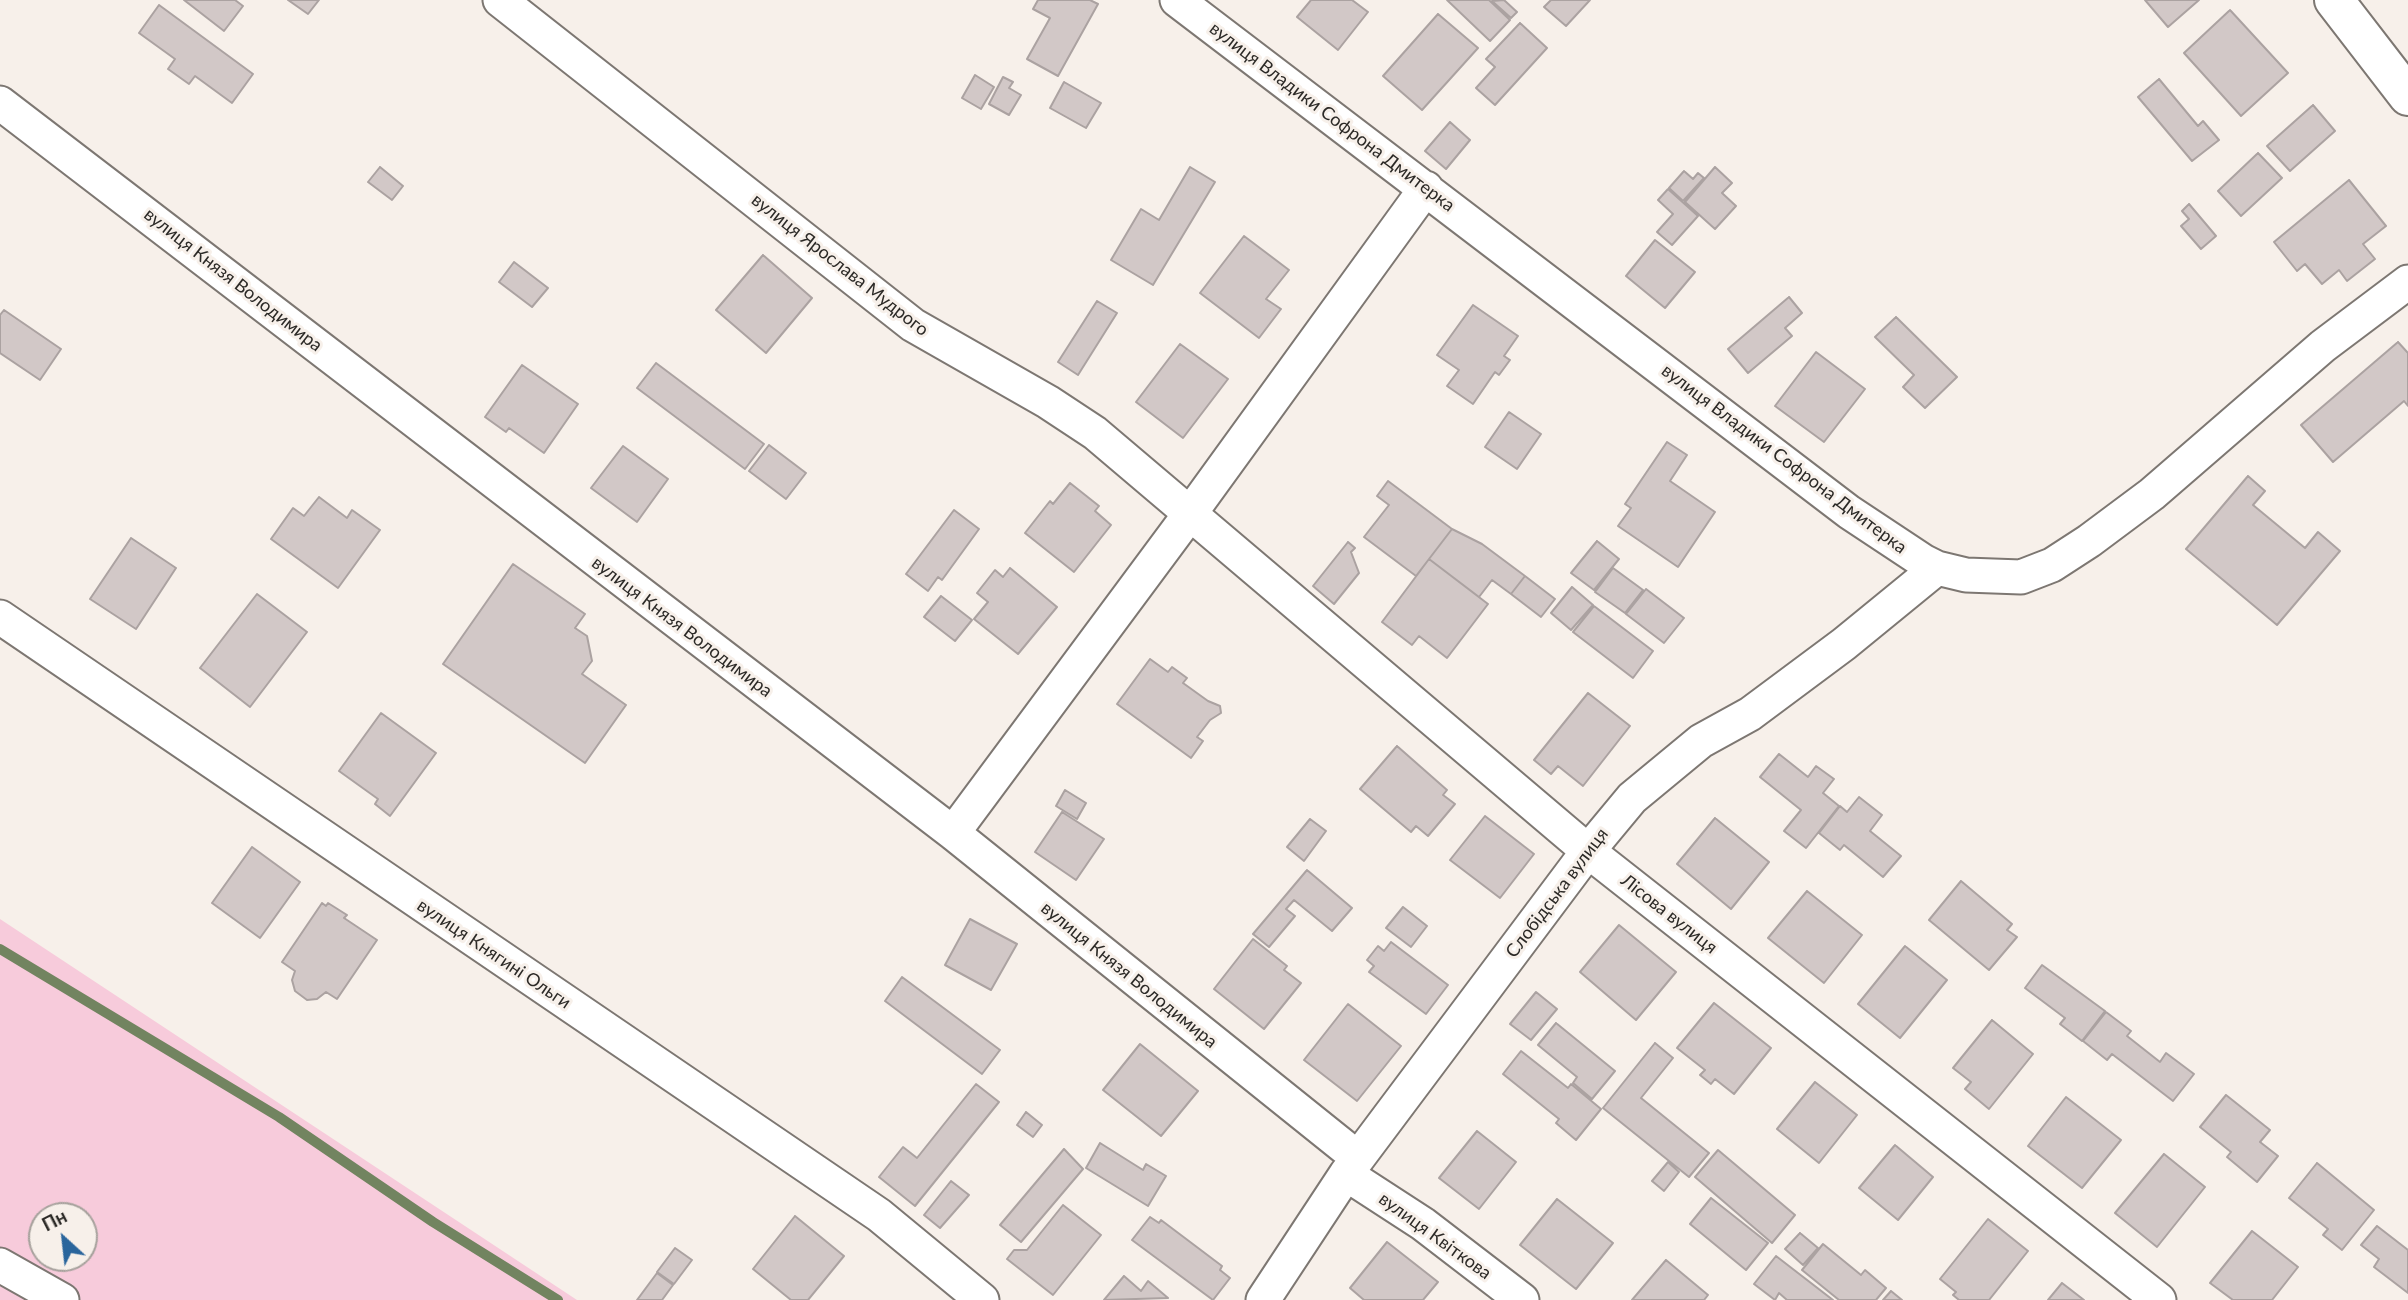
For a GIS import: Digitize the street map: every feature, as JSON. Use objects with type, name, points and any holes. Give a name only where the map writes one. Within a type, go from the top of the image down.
[{"type":"street","name":"вулиця Ярослава Мудрого","points":[[500,0],[913,325],[1048,402],[1095,433],[1145,473],[1189,515]]},
{"type":"street","name":"вулиця Владики Софрона Дмитерка","points":[[1177,0],[1849,512],[1937,568],[1966,575],[2010,578],[2052,565],[2152,494],[2323,346],[2408,282]]},
{"type":"street","points":[[2334,0],[2408,96]]},
{"type":"street","name":"вулиця Князя Володимира","points":[[0,103],[953,833],[1352,1166]]},
{"type":"street","points":[[953,833],[1189,515],[1426,188]]},
{"type":"street","name":"Лісова вулиця","points":[[1189,515],[1588,850],[2159,1300]]},
{"type":"street","name":"Слобідська вулиця","points":[[1263,1300],[1352,1166],[1588,850],[1632,797],[1701,741],[1750,714],[1844,644],[1937,568]]},
{"type":"street","name":"вулиця Княгині Ольги","points":[[0,617],[879,1215],[982,1300]]},
{"type":"street","name":"вулиця Квіткова","points":[[1352,1166],[1522,1300]]},
{"type":"street","points":[[0,1265],[62,1300]]},
{"type":"shaded area","points":[[0,919],[577,1300],[0,1300]]},
{"type":"building","points":[[184,0],[235,0],[243,6],[224,31]]},
{"type":"building","points":[[288,0],[319,0],[308,14]]},
{"type":"building","points":[[1038,0],[1090,0],[1098,4],[1058,76],[1027,59],[1050,18],[1033,9]]},
{"type":"building","points":[[1311,0],[1352,0],[1368,12],[1338,50],[1297,17]]},
{"type":"building","points":[[1447,0],[1489,0],[1510,20],[1490,41]]},
{"type":"building","points":[[1504,0],[1517,12],[1511,18],[1492,1]]},
{"type":"building","points":[[1551,0],[1590,0],[1566,26],[1544,7]]},
{"type":"building","points":[[2145,0],[2199,0],[2168,27]]},
{"type":"building","points":[[159,5],[253,74],[232,103],[195,76],[189,84],[168,69],[175,59],[139,33]]},
{"type":"building","points":[[2230,10],[2288,73],[2241,116],[2184,53]]},
{"type":"building","points":[[1438,14],[1478,48],[1422,110],[1383,76]]},
{"type":"building","points":[[1520,23],[1547,48],[1495,105],[1476,88],[1495,67],[1486,59]]},
{"type":"building","points":[[975,75],[994,87],[981,109],[962,98]]},
{"type":"building","points":[[1003,77],[1013,82],[1009,88],[1021,95],[1009,115],[989,104]]},
{"type":"building","points":[[2159,79],[2198,126],[2203,121],[2219,140],[2192,161],[2138,97]]},
{"type":"building","points":[[1064,82],[1101,103],[1086,128],[1050,108]]},
{"type":"building","points":[[2313,105],[2335,131],[2290,171],[2267,146]]},
{"type":"building","points":[[1450,122],[1470,140],[1446,169],[1425,151]]},
{"type":"building","points":[[2258,153],[2282,178],[2241,216],[2218,191]]},
{"type":"building","points":[[380,167],[403,186],[392,200],[368,182]]},
{"type":"building","points":[[1190,167],[1215,182],[1153,285],[1111,260],[1141,209],[1159,220]]},
{"type":"building","points":[[1715,167],[1732,183],[1722,193],[1736,206],[1715,229],[1685,202]]},
{"type":"building","points":[[1684,171],[1693,179],[1698,173],[1704,178],[1683,201],[1669,188]]},
{"type":"building","points":[[2349,180],[2386,226],[2363,244],[2375,259],[2347,281],[2339,270],[2322,284],[2305,264],[2297,271],[2274,242]]},
{"type":"building","points":[[1668,189],[1698,216],[1672,245],[1657,232],[1673,214],[1658,200]]},
{"type":"building","points":[[2189,204],[2216,236],[2201,249],[2181,226],[2189,219],[2182,211]]},
{"type":"building","points":[[1244,236],[1289,270],[1266,299],[1281,309],[1259,338],[1200,293]]},
{"type":"building","points":[[1655,240],[1695,272],[1665,308],[1626,276]]},
{"type":"building","points":[[763,255],[812,298],[766,353],[716,310]]},
{"type":"building","points":[[514,262],[548,288],[532,307],[499,282]]},
{"type":"building","points":[[1789,297],[1802,313],[1785,328],[1792,336],[1748,373],[1728,349]]},
{"type":"building","points":[[1097,301],[1117,313],[1078,375],[1058,362]]},
{"type":"building","points":[[1473,305],[1518,336],[1504,356],[1510,360],[1499,375],[1495,372],[1473,404],[1447,386],[1459,370],[1437,355]]},
{"type":"building","points":[[4,310],[61,349],[40,380],[0,353],[0,315]]},
{"type":"building","points":[[1896,317],[1957,377],[1925,408],[1903,387],[1914,375],[1875,337]]},
{"type":"building","points":[[2398,342],[2408,353],[2408,406],[2404,401],[2333,462],[2301,425]]},
{"type":"building","points":[[1180,344],[1228,379],[1183,438],[1136,402]]},
{"type":"building","points":[[1816,352],[1865,389],[1824,442],[1775,406]]},
{"type":"building","points":[[656,363],[764,444],[745,469],[637,388]]},
{"type":"building","points":[[522,365],[578,404],[544,453],[509,428],[506,432],[485,417]]},
{"type":"building","points":[[1509,412],[1541,434],[1517,469],[1485,447]]},
{"type":"building","points":[[1667,442],[1687,455],[1670,481],[1715,512],[1678,567],[1618,526],[1631,508],[1625,504]]},
{"type":"building","points":[[769,445],[806,473],[786,499],[749,471]]},
{"type":"building","points":[[623,446],[668,479],[637,522],[591,488]]},
{"type":"building","points":[[2248,476],[2265,491],[2253,505],[2305,548],[2318,532],[2340,551],[2277,625],[2186,549]]},
{"type":"building","points":[[1388,481],[1452,529],[1416,576],[1364,537],[1389,505],[1377,496]]},
{"type":"building","points":[[1070,483],[1099,506],[1095,511],[1111,525],[1074,572],[1025,533],[1050,501],[1053,504]]},
{"type":"building","points":[[319,497],[347,518],[352,510],[380,530],[338,588],[271,539],[293,508],[304,516]]},
{"type":"building","points":[[954,510],[979,529],[942,580],[938,577],[928,591],[906,574]]},
{"type":"building","points":[[1452,529],[1482,544],[1525,576],[1511,594],[1492,580],[1479,597],[1429,559]]},
{"type":"building","points":[[131,538],[176,568],[136,629],[90,599]]},
{"type":"building","points":[[1597,541],[1619,559],[1594,590],[1571,573]]},
{"type":"building","points":[[1348,542],[1355,548],[1351,552],[1359,573],[1334,604],[1313,586]]},
{"type":"building","points":[[1429,559],[1488,604],[1447,658],[1419,636],[1412,645],[1382,622]]},
{"type":"building","points":[[513,564],[585,614],[575,628],[587,636],[592,661],[582,674],[626,705],[585,763],[443,664]]},
{"type":"building","points":[[1010,568],[1057,607],[1018,654],[974,619],[988,602],[977,593],[995,570],[1003,577]]},
{"type":"building","points":[[1613,568],[1643,590],[1625,613],[1595,592]]},
{"type":"building","points":[[1525,576],[1555,599],[1541,617],[1511,594]]},
{"type":"building","points":[[1572,587],[1593,605],[1571,630],[1551,613]]},
{"type":"building","points":[[1646,589],[1684,618],[1664,643],[1626,614]]},
{"type":"building","points":[[257,594],[307,632],[250,707],[200,668]]},
{"type":"building","points":[[941,596],[972,620],[955,641],[924,617]]},
{"type":"building","points":[[1594,606],[1653,651],[1633,678],[1573,632]]},
{"type":"building","points":[[1150,659],[1168,672],[1172,667],[1187,678],[1183,683],[1220,706],[1221,713],[1210,720],[1197,737],[1203,741],[1191,758],[1117,704]]},
{"type":"building","points":[[1588,693],[1630,726],[1583,786],[1558,766],[1551,774],[1534,760]]},
{"type":"building","points":[[381,713],[436,753],[390,816],[375,804],[378,799],[339,771]]},
{"type":"building","points":[[1397,746],[1447,790],[1443,795],[1455,804],[1428,836],[1416,826],[1411,832],[1360,789]]},
{"type":"building","points":[[1779,754],[1808,777],[1816,766],[1834,779],[1823,793],[1839,806],[1806,848],[1784,831],[1801,810],[1760,777]]},
{"type":"building","points":[[1065,790],[1086,803],[1077,819],[1056,806]]},
{"type":"building","points":[[1859,797],[1882,815],[1870,831],[1901,856],[1883,877],[1844,845],[1840,850],[1819,833],[1840,806],[1847,812]]},
{"type":"building","points":[[1062,812],[1104,839],[1076,880],[1035,852]]},
{"type":"building","points":[[1485,816],[1534,854],[1500,898],[1450,860]]},
{"type":"building","points":[[1715,818],[1769,862],[1731,909],[1677,864]]},
{"type":"building","points":[[1310,819],[1326,831],[1304,861],[1287,847]]},
{"type":"building","points":[[252,847],[300,882],[260,938],[212,903]]},
{"type":"building","points":[[1307,870],[1352,908],[1332,931],[1294,900],[1286,909],[1295,916],[1269,947],[1253,934]]},
{"type":"building","points":[[1961,881],[2012,924],[2007,930],[2017,937],[1989,970],[1929,920]]},
{"type":"building","points":[[1807,891],[1862,935],[1824,983],[1768,938]]},
{"type":"building","points":[[322,903],[326,906],[328,903],[347,915],[344,918],[377,940],[337,999],[326,992],[317,999],[307,1000],[295,991],[292,980],[295,971],[282,962]]},
{"type":"building","points":[[1403,907],[1427,926],[1411,947],[1386,928]]},
{"type":"building","points":[[970,919],[1017,944],[991,990],[945,965]]},
{"type":"building","points":[[1619,925],[1676,972],[1636,1020],[1580,972]]},
{"type":"building","points":[[1253,939],[1287,966],[1284,970],[1301,983],[1264,1029],[1214,989]]},
{"type":"building","points":[[1391,942],[1448,985],[1426,1014],[1369,972],[1374,966],[1367,960],[1378,946],[1384,951]]},
{"type":"building","points":[[1905,946],[1947,980],[1900,1038],[1858,1004]]},
{"type":"building","points":[[2042,965],[2105,1011],[2082,1041],[2060,1024],[2065,1018],[2025,988]]},
{"type":"building","points":[[902,977],[1000,1050],[982,1074],[885,1001]]},
{"type":"building","points":[[1536,992],[1557,1009],[1531,1040],[1510,1024]]},
{"type":"building","points":[[1714,1003],[1771,1048],[1734,1094],[1715,1079],[1711,1084],[1700,1075],[1705,1070],[1677,1048]]},
{"type":"building","points":[[1348,1004],[1401,1046],[1357,1101],[1304,1060]]},
{"type":"building","points":[[2106,1012],[2131,1031],[2127,1036],[2160,1062],[2166,1053],[2194,1074],[2173,1101],[2112,1054],[2107,1060],[2083,1041]]},
{"type":"building","points":[[1992,1020],[2033,1054],[1989,1109],[1965,1089],[1971,1082],[1953,1068]]},
{"type":"building","points":[[1556,1023],[1615,1071],[1592,1099],[1573,1083],[1577,1077],[1538,1045]]},
{"type":"building","points":[[1655,1043],[1673,1058],[1641,1098],[1709,1153],[1689,1177],[1603,1108]]},
{"type":"building","points":[[1140,1044],[1198,1091],[1161,1136],[1103,1090]]},
{"type":"building","points":[[1521,1051],[1568,1088],[1571,1084],[1601,1109],[1576,1140],[1556,1123],[1559,1119],[1503,1074]]},
{"type":"building","points":[[1815,1082],[1857,1115],[1819,1163],[1777,1129]]},
{"type":"building","points":[[976,1084],[999,1102],[915,1206],[879,1177],[903,1147],[917,1158]]},
{"type":"building","points":[[2226,1095],[2270,1130],[2260,1142],[2278,1156],[2257,1182],[2227,1157],[2231,1152],[2200,1127]]},
{"type":"building","points":[[2066,1097],[2121,1140],[2082,1188],[2028,1146]]},
{"type":"building","points":[[1026,1112],[1042,1125],[1033,1137],[1017,1125]]},
{"type":"building","points":[[1477,1131],[1516,1162],[1479,1209],[1439,1178]]},
{"type":"building","points":[[1100,1143],[1143,1170],[1146,1164],[1166,1176],[1148,1206],[1086,1168]]},
{"type":"building","points":[[1895,1145],[1933,1177],[1898,1220],[1859,1188]]},
{"type":"building","points":[[1064,1149],[1083,1169],[1021,1242],[1000,1225]]},
{"type":"building","points":[[1718,1150],[1795,1215],[1772,1243],[1695,1177]]},
{"type":"building","points":[[2164,1154],[2205,1187],[2157,1247],[2115,1213]]},
{"type":"building","points":[[1668,1162],[1679,1172],[1664,1191],[1652,1181]]},
{"type":"building","points":[[2317,1163],[2374,1210],[2342,1250],[2323,1235],[2328,1229],[2289,1198]]},
{"type":"building","points":[[951,1181],[969,1195],[940,1228],[924,1215]]},
{"type":"building","points":[[1711,1198],[1768,1243],[1746,1270],[1690,1224]]},
{"type":"building","points":[[1557,1199],[1613,1243],[1576,1289],[1520,1245]]},
{"type":"building","points":[[1063,1205],[1101,1235],[1053,1295],[1007,1259],[1014,1250],[1027,1250]]},
{"type":"building","points":[[795,1216],[844,1256],[808,1300],[791,1300],[753,1269]]},
{"type":"building","points":[[1150,1217],[1159,1223],[1161,1220],[1222,1266],[1220,1270],[1230,1278],[1213,1300],[1132,1240]]},
{"type":"building","points":[[1988,1219],[2028,1251],[1989,1300],[1959,1300],[1953,1295],[1956,1292],[1940,1279]]},
{"type":"building","points":[[2377,1226],[2408,1250],[2408,1293],[2374,1267],[2379,1259],[2361,1245]]},
{"type":"building","points":[[2252,1231],[2298,1267],[2272,1300],[2233,1300],[2210,1283]]},
{"type":"building","points":[[1800,1233],[1818,1248],[1803,1265],[1785,1249]]},
{"type":"building","points":[[1387,1242],[1438,1282],[1423,1300],[1364,1300],[1350,1288]]},
{"type":"building","points":[[1823,1244],[1861,1275],[1865,1270],[1886,1288],[1876,1300],[1839,1300],[1802,1270]]},
{"type":"building","points":[[675,1248],[692,1260],[674,1284],[657,1272]]},
{"type":"building","points":[[1776,1256],[1833,1300],[1787,1300],[1779,1293],[1775,1300],[1754,1284]]},
{"type":"building","points":[[1666,1260],[1708,1295],[1704,1300],[1632,1300]]},
{"type":"building","points":[[657,1273],[673,1285],[662,1300],[637,1300]]},
{"type":"building","points":[[1124,1276],[1141,1291],[1148,1281],[1168,1298],[1104,1300]]},
{"type":"building","points":[[2062,1283],[2084,1300],[2048,1300]]},
{"type":"building","points":[[1891,1291],[1902,1300],[1883,1300]]},
{"type":"waterway","points":[[0,949],[279,1117],[433,1222],[558,1300]]}]
